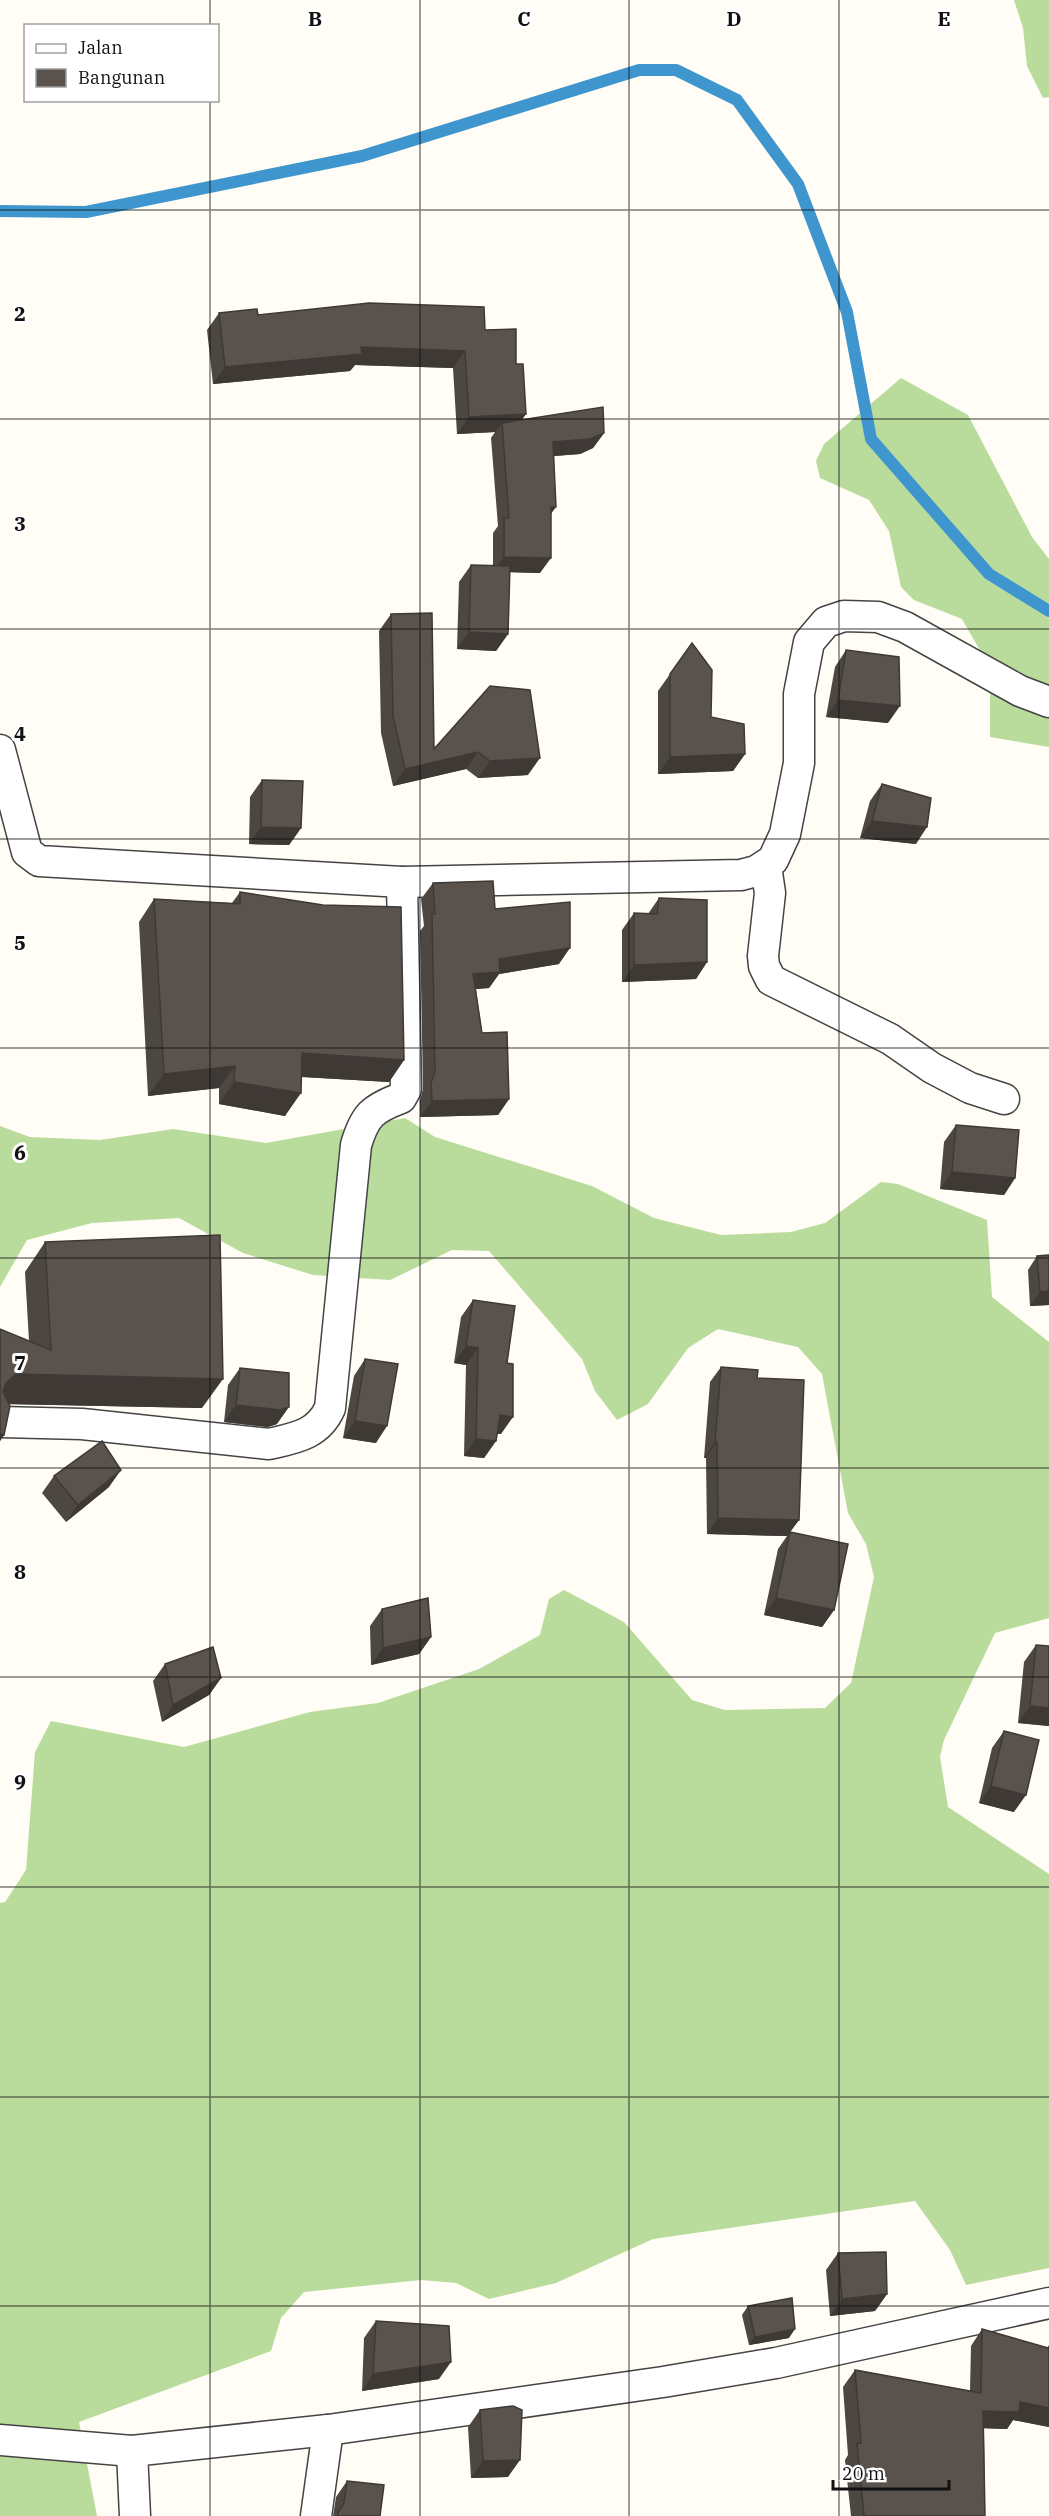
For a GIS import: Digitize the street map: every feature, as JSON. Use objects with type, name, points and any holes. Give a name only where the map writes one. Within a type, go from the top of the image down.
[{"type":"street","points":[[0,750],[27,852],[39,861],[402,882],[741,874],[766,866],[777,853],[784,834],[799,763],[799,694],[809,642],[826,622],[844,616],[878,617],[905,627],[1020,691],[1049,702]]},
{"type":"street","points":[[766,866],[770,893],[763,956],[764,966],[771,980],[890,1039],[932,1068],[970,1088],[1004,1099]]},
{"type":"street","points":[[0,1422],[82,1424],[269,1444],[315,1430],[322,1422],[330,1408],[356,1145],[367,1117],[375,1110],[401,1098],[406,1089],[402,882]]},
{"type":"street","points":[[0,2440],[132,2451],[328,2430],[776,2363],[1049,2303]]},
{"type":"street","points":[[316,2516],[328,2430]]},
{"type":"street","points":[[132,2451],[135,2516]]},
{"type":"green space","points":[[1014,0],[1049,0],[1049,97],[1043,98],[1027,66],[1023,28]]},
{"type":"green space","points":[[901,378],[968,415],[1032,537],[1049,559],[1049,747],[990,737],[990,668],[962,619],[914,600],[901,587],[889,531],[869,500],[820,478],[816,461],[824,444]]},
{"type":"green space","points":[[405,1118],[435,1137],[592,1186],[654,1218],[721,1235],[791,1232],[825,1223],[881,1182],[898,1184],[987,1220],[992,1297],[1049,1342],[1049,1618],[995,1633],[944,1740],[940,1757],[948,1807],[1049,1874],[1049,2268],[966,2285],[950,2250],[915,2201],[653,2239],[556,2283],[489,2299],[456,2283],[421,2280],[304,2292],[281,2318],[271,2351],[79,2422],[97,2516],[0,2516],[0,1903],[5,1902],[26,1870],[35,1752],[51,1721],[184,1747],[310,1712],[378,1703],[479,1669],[540,1635],[549,1599],[564,1590],[624,1622],[692,1700],[725,1710],[825,1708],[851,1683],[874,1577],[866,1544],[848,1513],[822,1374],[798,1347],[718,1329],[688,1348],[648,1404],[617,1420],[595,1391],[582,1359],[489,1251],[452,1250],[390,1280],[313,1275],[243,1253],[179,1218],[92,1223],[27,1240],[0,1287],[0,1126],[30,1137],[100,1140],[173,1129],[266,1143]]},
{"type":"building","points":[[369,303],[484,307],[485,330],[516,329],[516,364],[523,364],[526,414],[469,417],[465,351],[361,347],[362,354],[225,367],[219,313],[257,309],[258,315]]},
{"type":"building","points":[[603,407],[604,433],[590,439],[553,442],[556,507],[551,507],[551,558],[504,557],[504,518],[509,518],[502,423]]},
{"type":"building","points":[[471,565],[510,566],[508,634],[469,632]]},
{"type":"building","points":[[432,613],[434,749],[490,686],[530,690],[540,758],[490,761],[478,752],[405,769],[393,716],[391,614]]},
{"type":"building","points":[[692,643],[712,670],[711,717],[744,724],[745,754],[670,757],[670,674]]},
{"type":"building","points":[[846,650],[899,657],[900,706],[838,700]]},
{"type":"building","points":[[262,780],[303,781],[301,828],[261,827]]},
{"type":"building","points":[[882,784],[931,798],[927,827],[872,821]]},
{"type":"building","points":[[493,881],[495,909],[570,902],[570,948],[499,959],[500,972],[473,974],[482,1033],[507,1032],[509,1099],[432,1101],[431,1083],[435,1072],[433,883]]},
{"type":"building","points":[[240,892],[323,905],[401,907],[404,1060],[302,1053],[301,1093],[234,1082],[235,1066],[164,1074],[154,899],[240,904]]},
{"type":"building","points":[[659,898],[707,900],[707,962],[634,965],[634,913],[657,914]]},
{"type":"building","points":[[956,1125],[1019,1130],[1015,1178],[952,1172]]},
{"type":"building","points":[[220,1235],[223,1379],[16,1374],[6,1383],[3,1392],[10,1406],[4,1435],[0,1434],[0,1329],[51,1350],[45,1242]]},
{"type":"building","points":[[1049,1255],[1049,1291],[1040,1292],[1037,1256]]},
{"type":"building","points":[[473,1300],[515,1306],[507,1363],[513,1364],[513,1417],[500,1415],[496,1441],[476,1439],[478,1348],[466,1346]]},
{"type":"building","points":[[365,1359],[398,1364],[387,1426],[355,1421]]},
{"type":"building","points":[[721,1367],[758,1370],[757,1378],[804,1380],[799,1520],[718,1518],[717,1442],[715,1442]]},
{"type":"building","points":[[240,1368],[289,1373],[289,1407],[280,1410],[236,1405]]},
{"type":"building","points":[[102,1441],[121,1470],[78,1505],[54,1476]]},
{"type":"building","points":[[790,1532],[848,1544],[834,1610],[776,1598]]},
{"type":"building","points":[[428,1598],[431,1637],[383,1648],[382,1609]]},
{"type":"building","points":[[1036,1645],[1049,1646],[1049,1708],[1030,1706]]},
{"type":"building","points":[[213,1647],[221,1678],[173,1705],[165,1664]]},
{"type":"building","points":[[1004,1731],[1039,1740],[1026,1795],[991,1786]]},
{"type":"building","points":[[886,2252],[887,2294],[842,2299],[838,2253]]},
{"type":"building","points":[[792,2298],[795,2329],[755,2337],[748,2306]]},
{"type":"building","points":[[376,2321],[449,2326],[451,2362],[373,2374]]},
{"type":"building","points":[[982,2329],[1048,2348],[1049,2346],[1049,2408],[1020,2402],[1019,2412],[983,2411],[985,2516],[864,2516],[857,2443],[861,2443],[855,2370],[981,2393]]},
{"type":"building","points":[[513,2406],[522,2410],[520,2460],[483,2461],[480,2410]]},
{"type":"building","points":[[347,2481],[384,2485],[380,2516],[338,2516],[344,2503]]},
{"type":"waterway","points":[[0,211],[86,212],[362,156],[639,70],[676,70],[737,100],[798,184],[847,312],[871,439],[989,574],[1049,611]]}]
